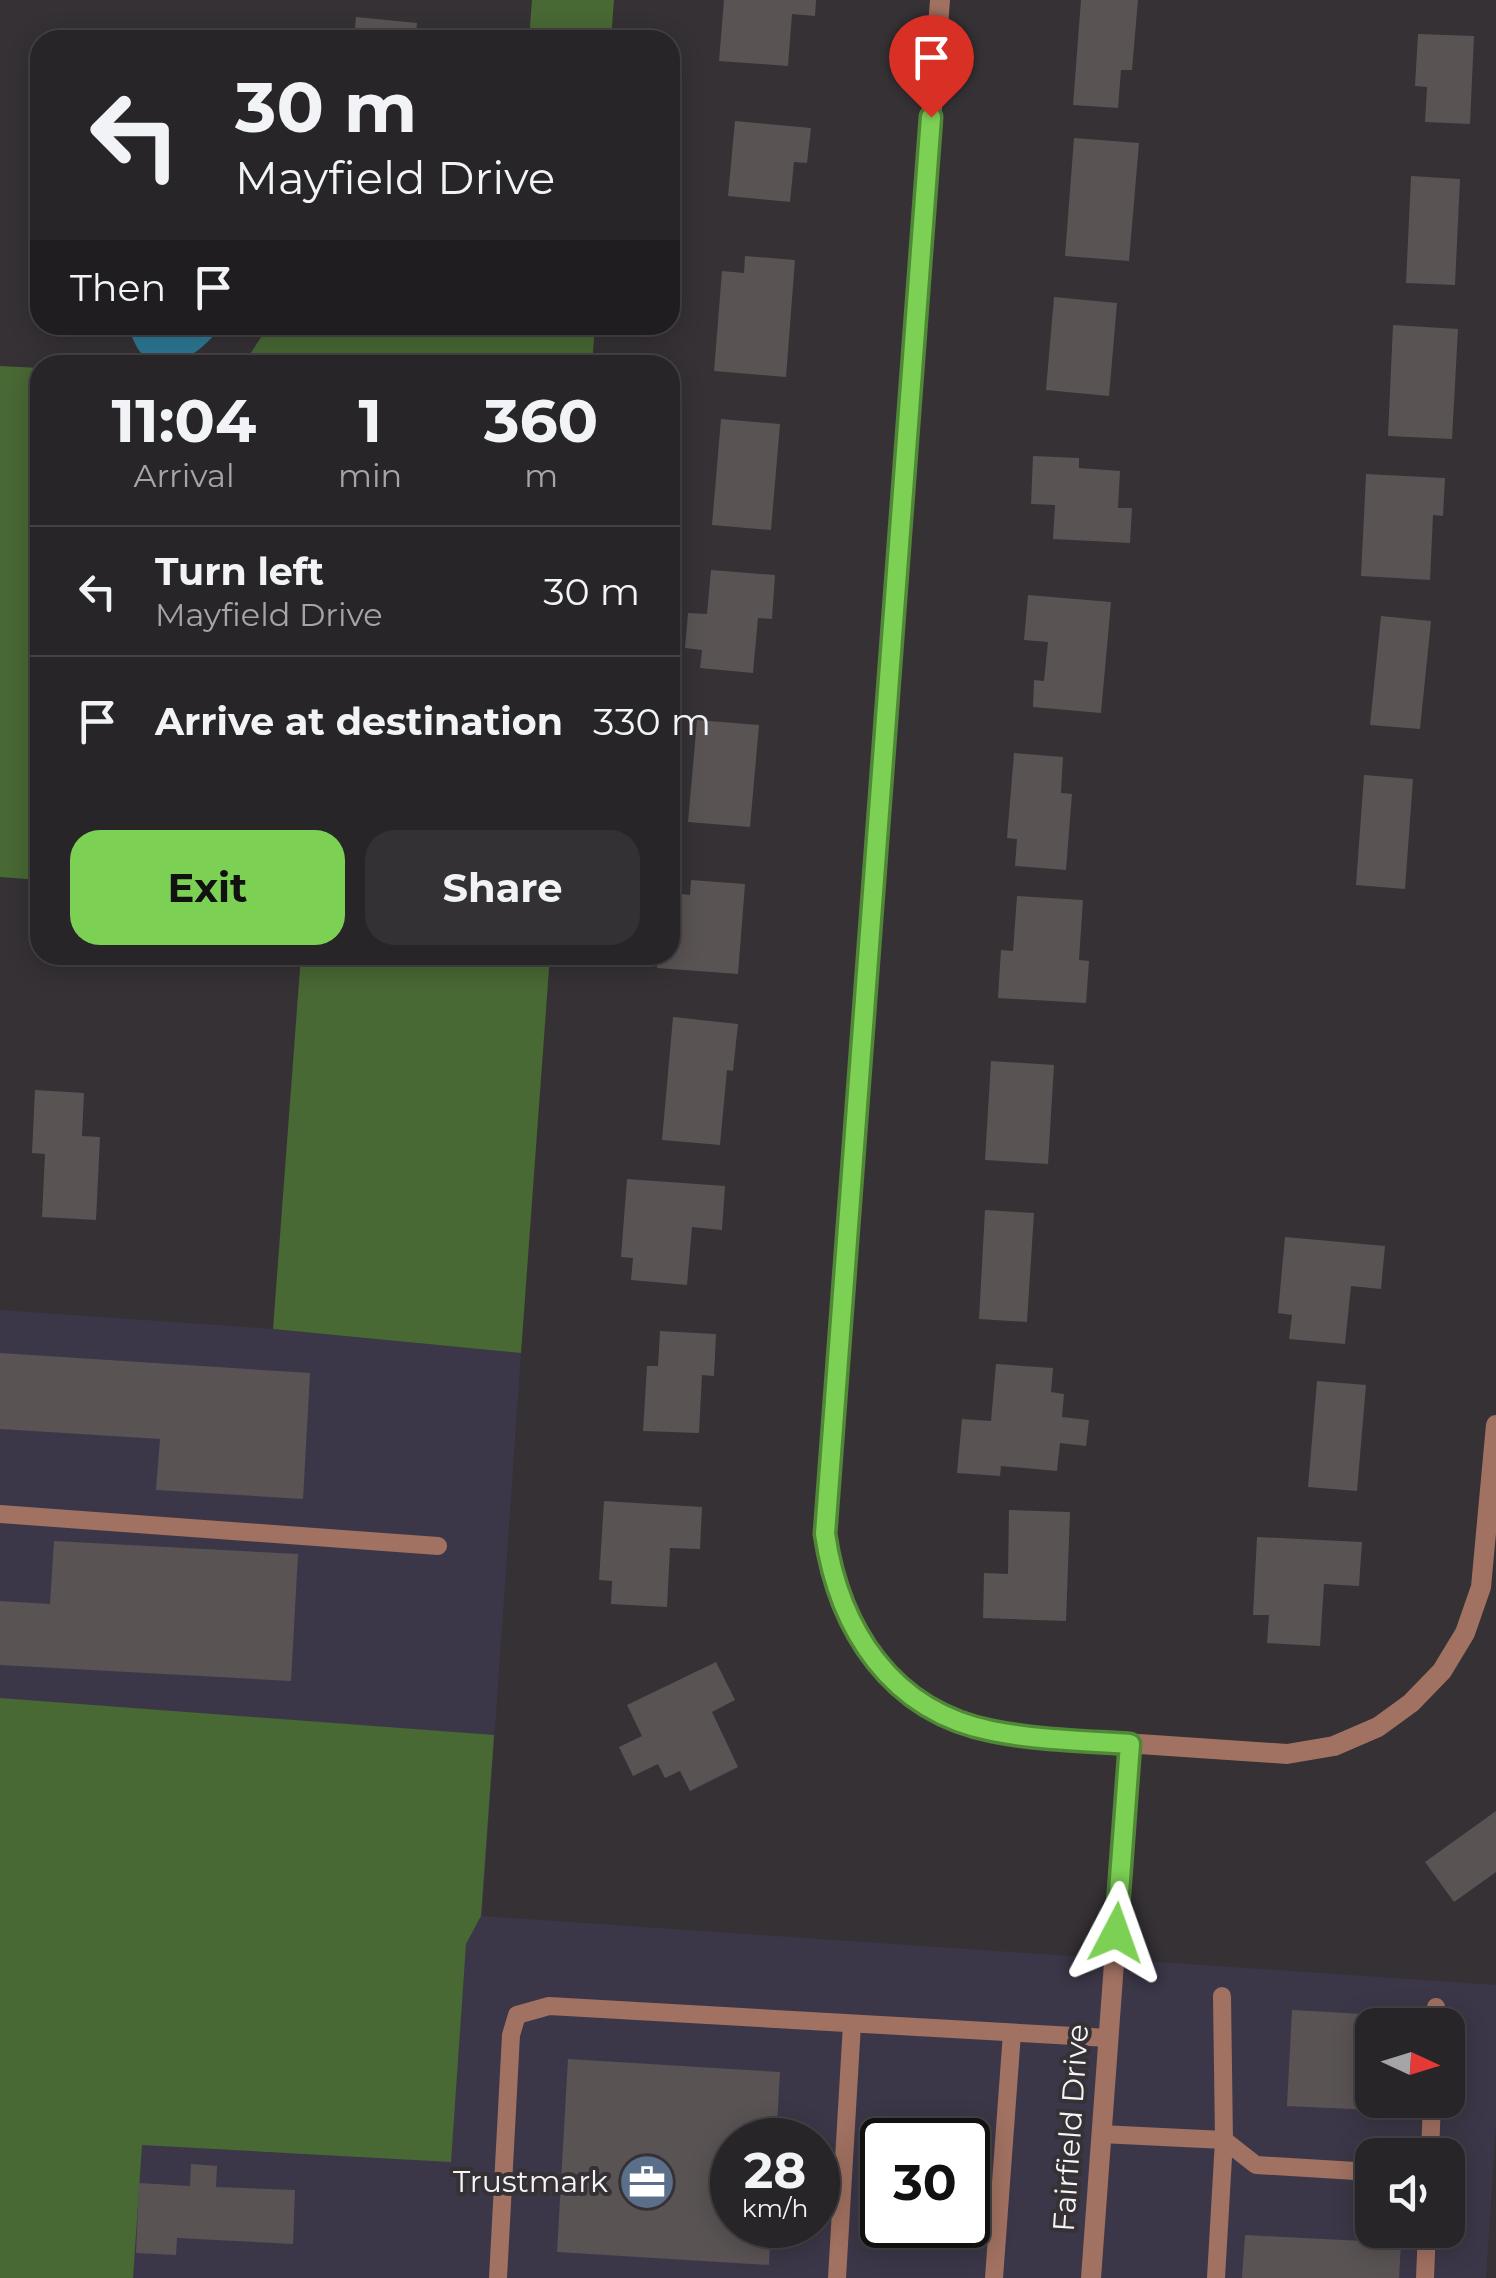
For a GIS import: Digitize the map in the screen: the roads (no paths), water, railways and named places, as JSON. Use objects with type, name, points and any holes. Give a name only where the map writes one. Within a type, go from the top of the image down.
[{"type":"street","points":[[940,0],[825,1534],[831,1574],[846,1616],[868,1654],[902,1688],[942,1714],[988,1731],[1287,1754],[1334,1746],[1378,1726],[1411,1703],[1442,1671],[1465,1633],[1480,1587],[1496,1425]]},
{"type":"street","name":"Fairfield Drive","points":[[1091,2278],[1130,1744]]},
{"type":"lane","points":[[0,1514],[438,1546]]},
{"type":"lane","points":[[1216,2278],[1224,2140],[1222,1996]]},
{"type":"lane","points":[[498,2278],[510,2035],[517,2015],[548,2006],[1108,2038]]},
{"type":"lane","points":[[837,2278],[852,2024]]},
{"type":"lane","points":[[994,2278],[1012,2032]]},
{"type":"lane","points":[[1100,2134],[1224,2140],[1256,2165],[1355,2171]]},
{"type":"lane","points":[[1425,2278],[1426,2248]]},
{"type":"water","points":[[131,335],[214,335],[191,355],[143,355]]},
{"type":"place","name":"Trustmark","points":[[647,2182]]}]
